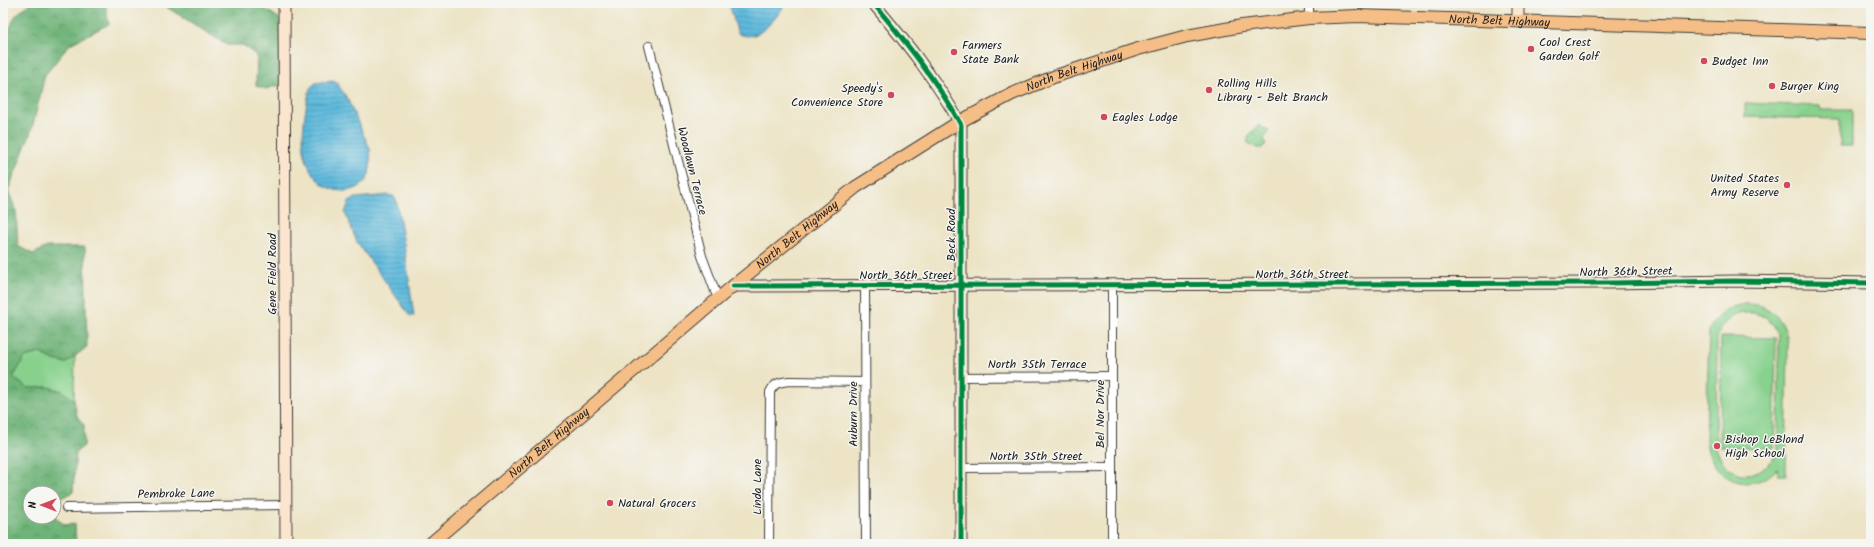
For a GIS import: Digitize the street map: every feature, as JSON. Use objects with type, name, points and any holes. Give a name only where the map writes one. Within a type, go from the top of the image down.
[{"type":"main road","name":"North Belt Highway","points":[[430,544],[733,286],[856,187],[959,122],[1012,94],[1056,76],[1138,49],[1187,36],[1242,26],[1309,18],[1358,16],[1871,33]]},
{"type":"street","name":"Gene Field Road","points":[[284,3],[286,544]]},
{"type":"street","name":"Beck Road","points":[[873,3],[941,91],[961,125],[961,544]]},
{"type":"street","points":[[1309,3],[1309,18]]},
{"type":"street","points":[[1518,3],[1518,21]]},
{"type":"street","name":"Woodlawn Terrace","points":[[650,46],[700,249],[718,299]]},
{"type":"street","name":"North 36th Street","points":[[733,286],[865,284],[1610,283],[1733,281],[1871,283]]},
{"type":"street","name":"Auburn Drive","points":[[865,284],[866,544]]},
{"type":"street","name":"Bel Nor Drive","points":[[1112,284],[1112,544]]},
{"type":"street","name":"North 35th Terrace","points":[[961,377],[1112,376]]},
{"type":"street","name":"Linda Lane","points":[[769,544],[770,392],[777,383],[789,381],[865,382]]},
{"type":"street","name":"North 35th Street","points":[[961,468],[1112,467]]},
{"type":"street","name":"Pembroke Lane","points":[[66,508],[286,505]]},
{"type":"green space","points":[[30,3],[105,3],[109,24],[70,44],[45,75],[32,129],[8,191],[16,210],[18,246],[33,254],[47,247],[85,247],[87,347],[66,363],[54,360],[40,353],[25,357],[13,378],[28,388],[48,387],[62,391],[74,400],[77,416],[84,425],[84,446],[76,452],[73,492],[62,498],[62,485],[22,485],[22,525],[62,525],[62,523],[65,525],[75,524],[76,544],[3,544],[3,45],[15,16]]},
{"type":"green space","points":[[160,3],[256,3],[280,19],[281,84],[266,89],[256,86],[257,56],[243,45],[227,45]]},
{"type":"green space","points":[[1745,103],[1820,106],[1821,110],[1852,110],[1852,146],[1840,146],[1840,119],[1745,117]]},
{"type":"green space","points":[[1258,125],[1269,131],[1264,138],[1266,144],[1262,148],[1257,148],[1248,143],[1249,135]]},
{"type":"green space","points":[[1740,305],[1755,305],[1775,314],[1784,327],[1788,343],[1786,475],[1778,475],[1777,469],[1766,478],[1755,482],[1743,483],[1732,480],[1722,474],[1714,465],[1706,440],[1709,330],[1719,315],[1728,309]],"holes":[[[1740,313],[1754,313],[1766,317],[1774,326],[1779,336],[1778,450],[1771,461],[1763,468],[1754,473],[1745,474],[1736,472],[1727,467],[1721,459],[1716,447],[1717,339],[1722,326],[1731,317]]]},
{"type":"green space","points":[[1721,337],[1776,338],[1774,448],[1720,447]]},
{"type":"green space","points":[[40,353],[54,360],[66,363],[75,356],[74,400],[62,391],[48,387],[28,388],[13,378],[24,357]]},
{"type":"water","points":[[729,3],[787,3],[761,32],[747,36],[739,34],[737,31]]},
{"type":"water","points":[[330,81],[336,82],[347,98],[370,149],[371,156],[367,179],[360,186],[349,191],[338,191],[325,186],[310,170],[305,155],[303,139],[304,121],[310,88],[315,83]]},
{"type":"water","points":[[388,195],[393,196],[396,199],[414,316],[410,316],[357,242],[345,213],[349,202],[356,198]]},
{"type":"cycle path","points":[[873,3],[920,62],[942,93],[961,125],[961,544]]},
{"type":"cycle path","points":[[733,286],[1610,283],[1733,281],[1871,283]]},
{"type":"place","name":"Cool Crest Garden Golf","points":[[1531,49]]},
{"type":"place","name":"Farmers State Bank","points":[[954,52]]},
{"type":"place","name":"Budget Inn","points":[[1704,61]]},
{"type":"place","name":"Burger King","points":[[1772,86]]},
{"type":"place","name":"Rolling Hills Library - Belt Branch","points":[[1209,90]]},
{"type":"place","name":"Speedy's Convenience Store","points":[[891,95]]},
{"type":"place","name":"Eagles Lodge","points":[[1104,117]]},
{"type":"place","name":"United States Army Reserve","points":[[1787,185]]},
{"type":"place","name":"Bishop LeBlond High School","points":[[1717,446]]},
{"type":"place","name":"Natural Grocers","points":[[610,503]]}]
